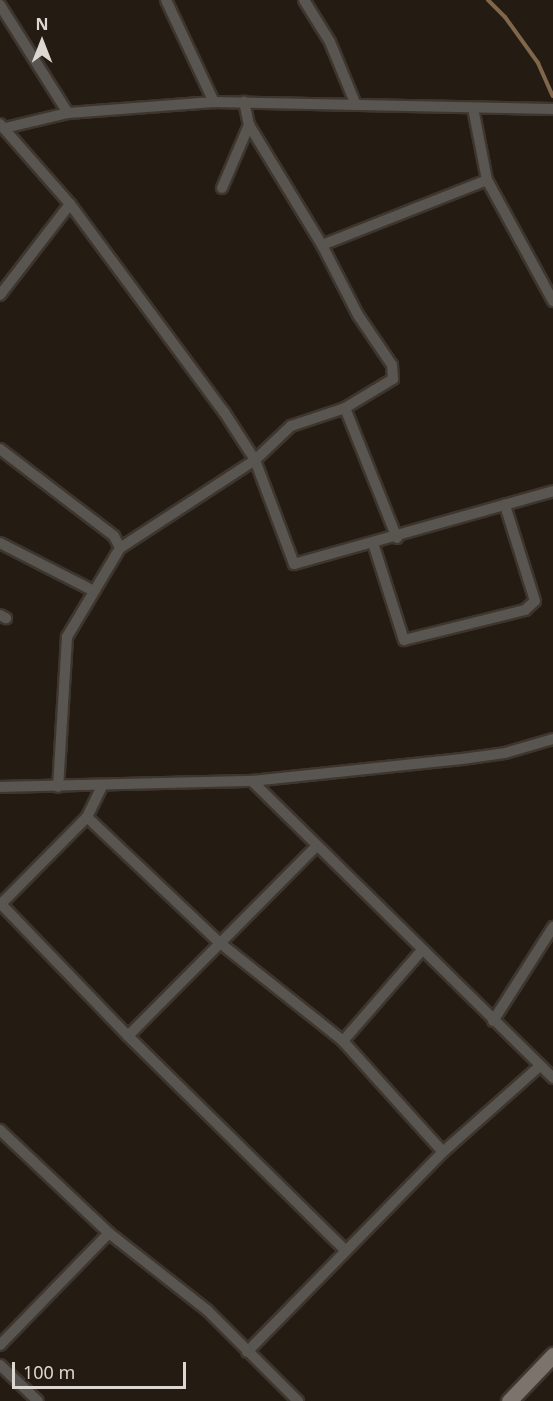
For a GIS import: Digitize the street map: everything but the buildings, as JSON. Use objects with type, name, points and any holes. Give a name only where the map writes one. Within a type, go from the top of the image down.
[{"type":"main road","points":[[509,1401],[553,1355]]},
{"type":"street","points":[[166,0],[214,102]]},
{"type":"street","points":[[304,0],[330,42],[356,105]]},
{"type":"street","points":[[0,5],[68,114]]},
{"type":"street","points":[[3,126],[68,114],[214,102],[553,109]]},
{"type":"street","points":[[58,787],[67,637],[120,548],[255,460],[291,426],[345,408],[393,379],[395,372],[358,315],[322,245],[249,125],[244,102]]},
{"type":"street","points":[[473,108],[488,180],[553,302]]},
{"type":"street","points":[[222,188],[249,125]]},
{"type":"street","points":[[3,126],[70,204],[180,348],[255,460],[294,564],[398,537],[553,491]]},
{"type":"street","points":[[322,245],[488,180]]},
{"type":"street","points":[[0,295],[70,204]]},
{"type":"street","points":[[345,408],[398,537]]},
{"type":"street","points":[[0,449],[114,536],[120,548]]},
{"type":"street","points":[[373,543],[404,640],[525,610],[535,601],[505,505]]},
{"type":"street","points":[[0,543],[94,591]]},
{"type":"street","points":[[0,788],[252,781],[462,759],[505,753],[553,739]]},
{"type":"street","points":[[252,781],[553,1078]]},
{"type":"street","points":[[102,786],[87,817],[1,904],[128,1036],[345,1250]]},
{"type":"street","points":[[87,817],[220,943],[343,1041],[443,1152]]},
{"type":"street","points":[[128,1036],[317,846]]},
{"type":"street","points":[[494,1021],[553,927]]},
{"type":"street","points":[[343,1041],[422,950]]},
{"type":"street","points":[[247,1352],[443,1152],[540,1066]]},
{"type":"street","points":[[0,1130],[109,1233],[192,1297],[298,1401]]},
{"type":"street","points":[[0,1346],[109,1233]]},
{"type":"street","points":[[0,1365],[38,1401]]},
{"type":"waterway","points":[[488,0],[505,17],[538,63],[553,96]]}]
